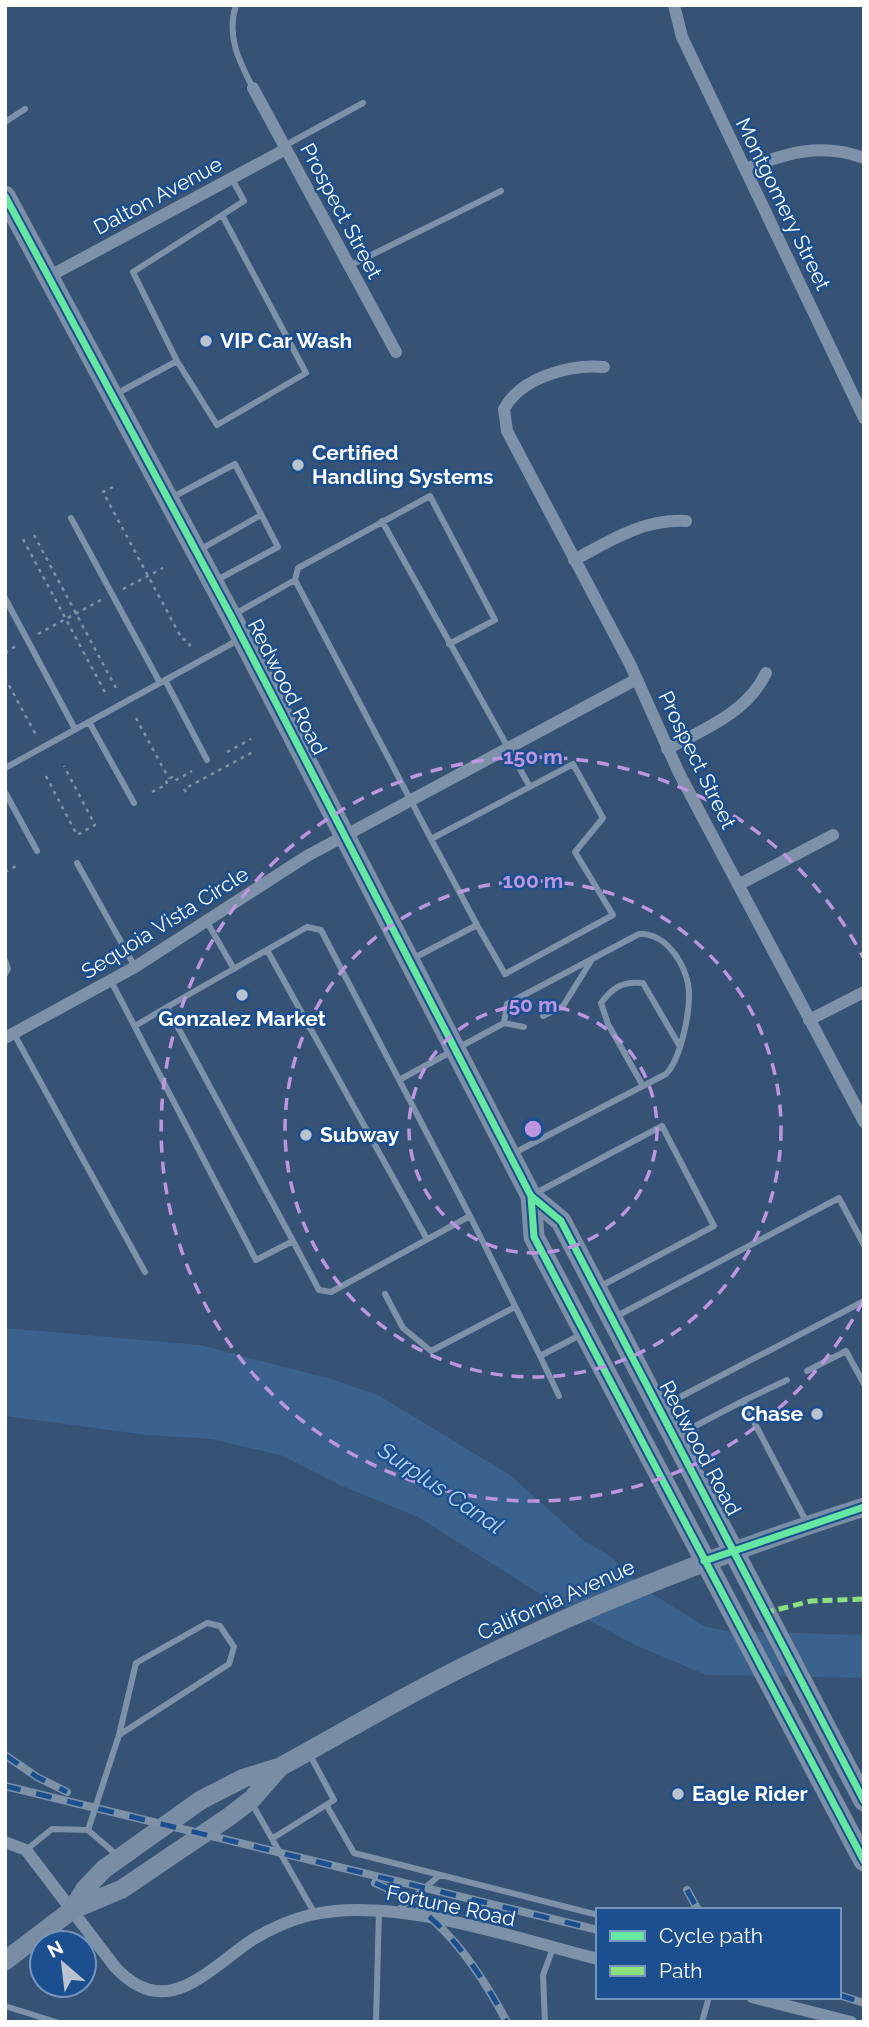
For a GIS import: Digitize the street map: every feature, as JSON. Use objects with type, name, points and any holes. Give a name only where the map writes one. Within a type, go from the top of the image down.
[{"type":"main road","name":"Redwood Road","points":[[5,196],[231,616],[509,1155],[531,1196],[561,1222],[864,1801]]},
{"type":"main road","name":"Redwood Road","points":[[531,1196],[534,1237],[864,1861]]},
{"type":"main road","name":"California Avenue","points":[[72,1910],[95,1877],[211,1794],[244,1778],[280,1767],[400,1699],[519,1640],[704,1561],[864,1507]]},
{"type":"main road","name":"California Avenue","points":[[5,1961],[72,1910],[122,1889],[250,1801],[280,1767]]},
{"type":"street","name":"Montgomery Street","points":[[674,5],[682,37],[864,418]]},
{"type":"street","name":"Prospect Street","points":[[253,88],[396,352]]},
{"type":"street","name":"Dalton Avenue","points":[[48,278],[232,179],[285,147]]},
{"type":"street","points":[[746,169],[807,150],[845,151],[864,158]]},
{"type":"street","name":"Prospect Street","points":[[604,367],[572,366],[518,392],[504,410],[507,431],[637,679],[667,749],[862,1123],[864,1122]]},
{"type":"street","points":[[574,560],[638,526],[653,522],[686,521]]},
{"type":"street","points":[[667,749],[738,710],[759,687],[766,673]]},
{"type":"street","name":"Sequoia Vista Circle","points":[[9,1036],[135,967],[344,836],[637,679]]},
{"type":"street","points":[[738,885],[833,835]]},
{"type":"street","points":[[809,1020],[864,992]]},
{"type":"street","points":[[5,1842],[26,1850]]},
{"type":"street","name":"Fortune Road","points":[[26,1850],[122,1974],[139,1986],[160,1992],[189,1985],[264,1933],[316,1914],[357,1908],[396,1912],[596,1959]]},
{"type":"street","points":[[760,1999],[850,2022]]},
{"type":"lane","points":[[236,5],[230,24],[237,57],[253,88]]},
{"type":"lane","points":[[285,147],[363,103]]},
{"type":"lane","points":[[5,121],[25,109]]},
{"type":"lane","points":[[222,215],[306,373],[217,425],[177,361],[133,272],[222,215],[244,201],[232,179]]},
{"type":"lane","points":[[349,266],[501,191]]},
{"type":"lane","points":[[112,397],[177,361]]},
{"type":"lane","points":[[168,500],[235,464],[278,547],[213,583]]},
{"type":"lane","points":[[431,839],[573,764],[603,818],[575,852],[613,915],[505,974],[431,839],[296,580],[298,568],[306,561],[430,496],[495,620],[449,644]]},
{"type":"lane","points":[[196,552],[261,515]]},
{"type":"lane","points":[[71,518],[208,760]]},
{"type":"lane","points":[[382,521],[530,787]]},
{"type":"lane","points":[[231,616],[296,580]]},
{"type":"lane","points":[[5,598],[75,729]]},
{"type":"lane","points":[[5,768],[242,638]]},
{"type":"lane","points":[[89,722],[134,803]]},
{"type":"lane","points":[[5,792],[37,851]]},
{"type":"lane","points":[[77,863],[135,967]]},
{"type":"lane","points":[[207,922],[234,969]]},
{"type":"lane","points":[[407,961],[477,925]]},
{"type":"lane","points":[[135,1026],[307,926],[321,930],[470,1216],[559,1396]]},
{"type":"lane","points":[[505,1023],[507,1004],[639,934],[652,933],[668,945],[682,970],[690,993],[677,1063],[666,1074],[509,1155]]},
{"type":"lane","points":[[267,950],[427,1239]]},
{"type":"lane","points":[[544,1016],[563,1006],[592,959]]},
{"type":"lane","points":[[5,960],[8,970],[5,974]]},
{"type":"lane","points":[[111,981],[256,1260],[293,1241]]},
{"type":"lane","points":[[643,1086],[608,1024],[601,1003],[610,990],[627,981],[643,983],[679,1045]]},
{"type":"lane","points":[[167,1007],[319,1290],[331,1292],[470,1216]]},
{"type":"lane","points":[[399,1080],[505,1023],[524,1027]]},
{"type":"lane","points":[[9,1036],[145,1272]]},
{"type":"lane","points":[[531,1196],[662,1126],[713,1226],[596,1289]]},
{"type":"lane","points":[[612,1318],[839,1198],[864,1245]]},
{"type":"lane","points":[[384,1294],[404,1328],[431,1350],[516,1307]]},
{"type":"lane","points":[[659,1408],[864,1301]]},
{"type":"lane","points":[[540,1356],[585,1332]]},
{"type":"lane","points":[[807,1371],[846,1351],[864,1384]]},
{"type":"lane","points":[[674,1437],[787,1380]]},
{"type":"lane","points":[[743,1401],[808,1525]]},
{"type":"lane","points":[[88,1830],[119,1735],[136,1663],[207,1623],[220,1626],[234,1647],[229,1664],[119,1735]]},
{"type":"lane","points":[[273,1838],[335,1798],[308,1752]]},
{"type":"lane","points":[[250,1801],[316,1914]]},
{"type":"lane","points":[[327,1805],[354,1853],[596,1914]]},
{"type":"lane","points":[[26,1850],[52,1829],[88,1830],[120,1857]]},
{"type":"lane","points":[[396,1912],[440,1875]]},
{"type":"lane","points":[[376,2022],[379,1910]]},
{"type":"lane","points":[[545,2022],[543,1975],[553,1948]]},
{"type":"lane","points":[[702,2022],[708,1999]]},
{"type":"lane","points":[[5,2006],[56,2022]]},
{"type":"path","points":[[113,487],[103,492],[182,639],[187,640],[192,650]]},
{"type":"path","points":[[34,535],[117,690]]},
{"type":"path","points":[[23,539],[107,696]]},
{"type":"path","points":[[5,653],[163,568]]},
{"type":"path","points":[[5,678],[36,735]]},
{"type":"path","points":[[136,718],[169,779]]},
{"type":"path","points":[[227,752],[251,740]]},
{"type":"path","points":[[186,793],[184,789],[254,751]]},
{"type":"path","points":[[46,776],[77,835],[96,825],[64,766]]},
{"type":"path","points":[[169,779],[172,777],[174,780],[192,771]]},
{"type":"path","points":[[152,792],[167,784],[166,780],[169,779]]},
{"type":"path","points":[[5,872],[18,865]]},
{"type":"water","name":"Surplus Canal","points":[[5,1328],[200,1345],[331,1379],[378,1395],[510,1475],[583,1540],[610,1556],[643,1588],[704,1626],[727,1631],[864,1635],[864,1678],[706,1675],[635,1645],[537,1592],[418,1517],[342,1486],[283,1456],[212,1439],[147,1435],[5,1416]]},
{"type":"railway","points":[[5,1755],[37,1777],[67,1792]]},
{"type":"railway","points":[[5,1786],[596,1930]]},
{"type":"railway","points":[[375,1883],[418,1908],[453,1940],[482,1979],[507,2022]]},
{"type":"railway","points":[[687,1890],[697,1908]]},
{"type":"railway","points":[[841,1996],[864,2003]]},
{"type":"marked path","points":[[764,1613],[811,1601],[864,1599]]},
{"type":"cycle path","points":[[5,196],[231,616],[531,1196],[561,1221],[864,1801]]},
{"type":"cycle path","points":[[531,1196],[534,1237],[864,1861]]},
{"type":"cycle path","points":[[704,1561],[864,1507]]},
{"type":"place","name":"VIP Car Wash","points":[[206,341]]},
{"type":"place","name":"Certified Handling Systems","points":[[298,465]]},
{"type":"place","name":"Gonzalez Market","points":[[242,995]]},
{"type":"place","name":"Subway","points":[[306,1135]]},
{"type":"place","name":"Chase","points":[[817,1414]]},
{"type":"place","name":"Eagle Rider","points":[[678,1794]]}]
